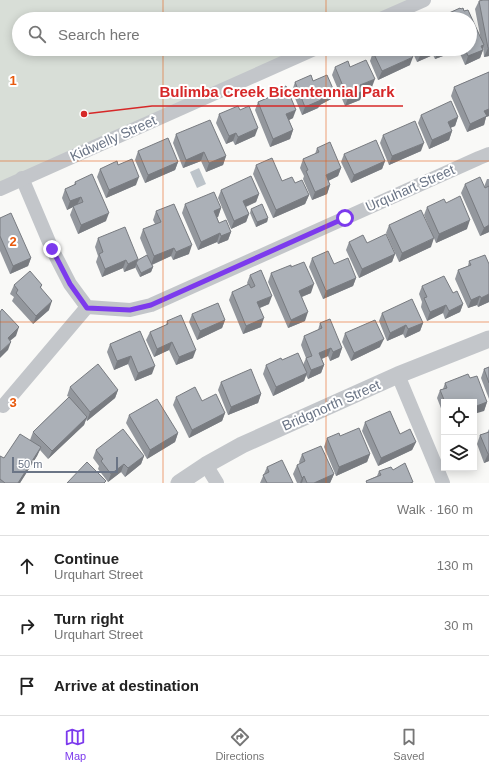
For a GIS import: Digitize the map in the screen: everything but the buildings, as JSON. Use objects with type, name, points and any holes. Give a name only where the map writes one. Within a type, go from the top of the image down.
[{"type":"street","points":[[397,12],[424,0]]},
{"type":"street","name":"Kidwelly Street","points":[[0,189],[298,56]]},
{"type":"street","name":"Urquhart Street","points":[[87,308],[130,310],[151,305],[489,154]]},
{"type":"street","points":[[3,406],[87,308],[70,284],[52,249],[22,178]]},
{"type":"street","name":"Bridgnorth Street","points":[[179,483],[206,465],[242,445],[398,375],[489,339]]},
{"type":"street","points":[[398,375],[443,483]]},
{"type":"street","points":[[206,465],[217,483]]},
{"type":"shaded area","points":[[0,0],[424,0],[397,12],[12,12],[12,56],[298,56],[0,189]]},
{"type":"shaded area","points":[[199,168],[206,184],[197,188],[190,172]]},
{"type":"place","name":"Bulimba Creek Bicentennial Park","points":[[84,114]]},
{"type":"route","points":[[52,249],[70,284],[87,308],[130,310],[151,305],[345,218]]}]
